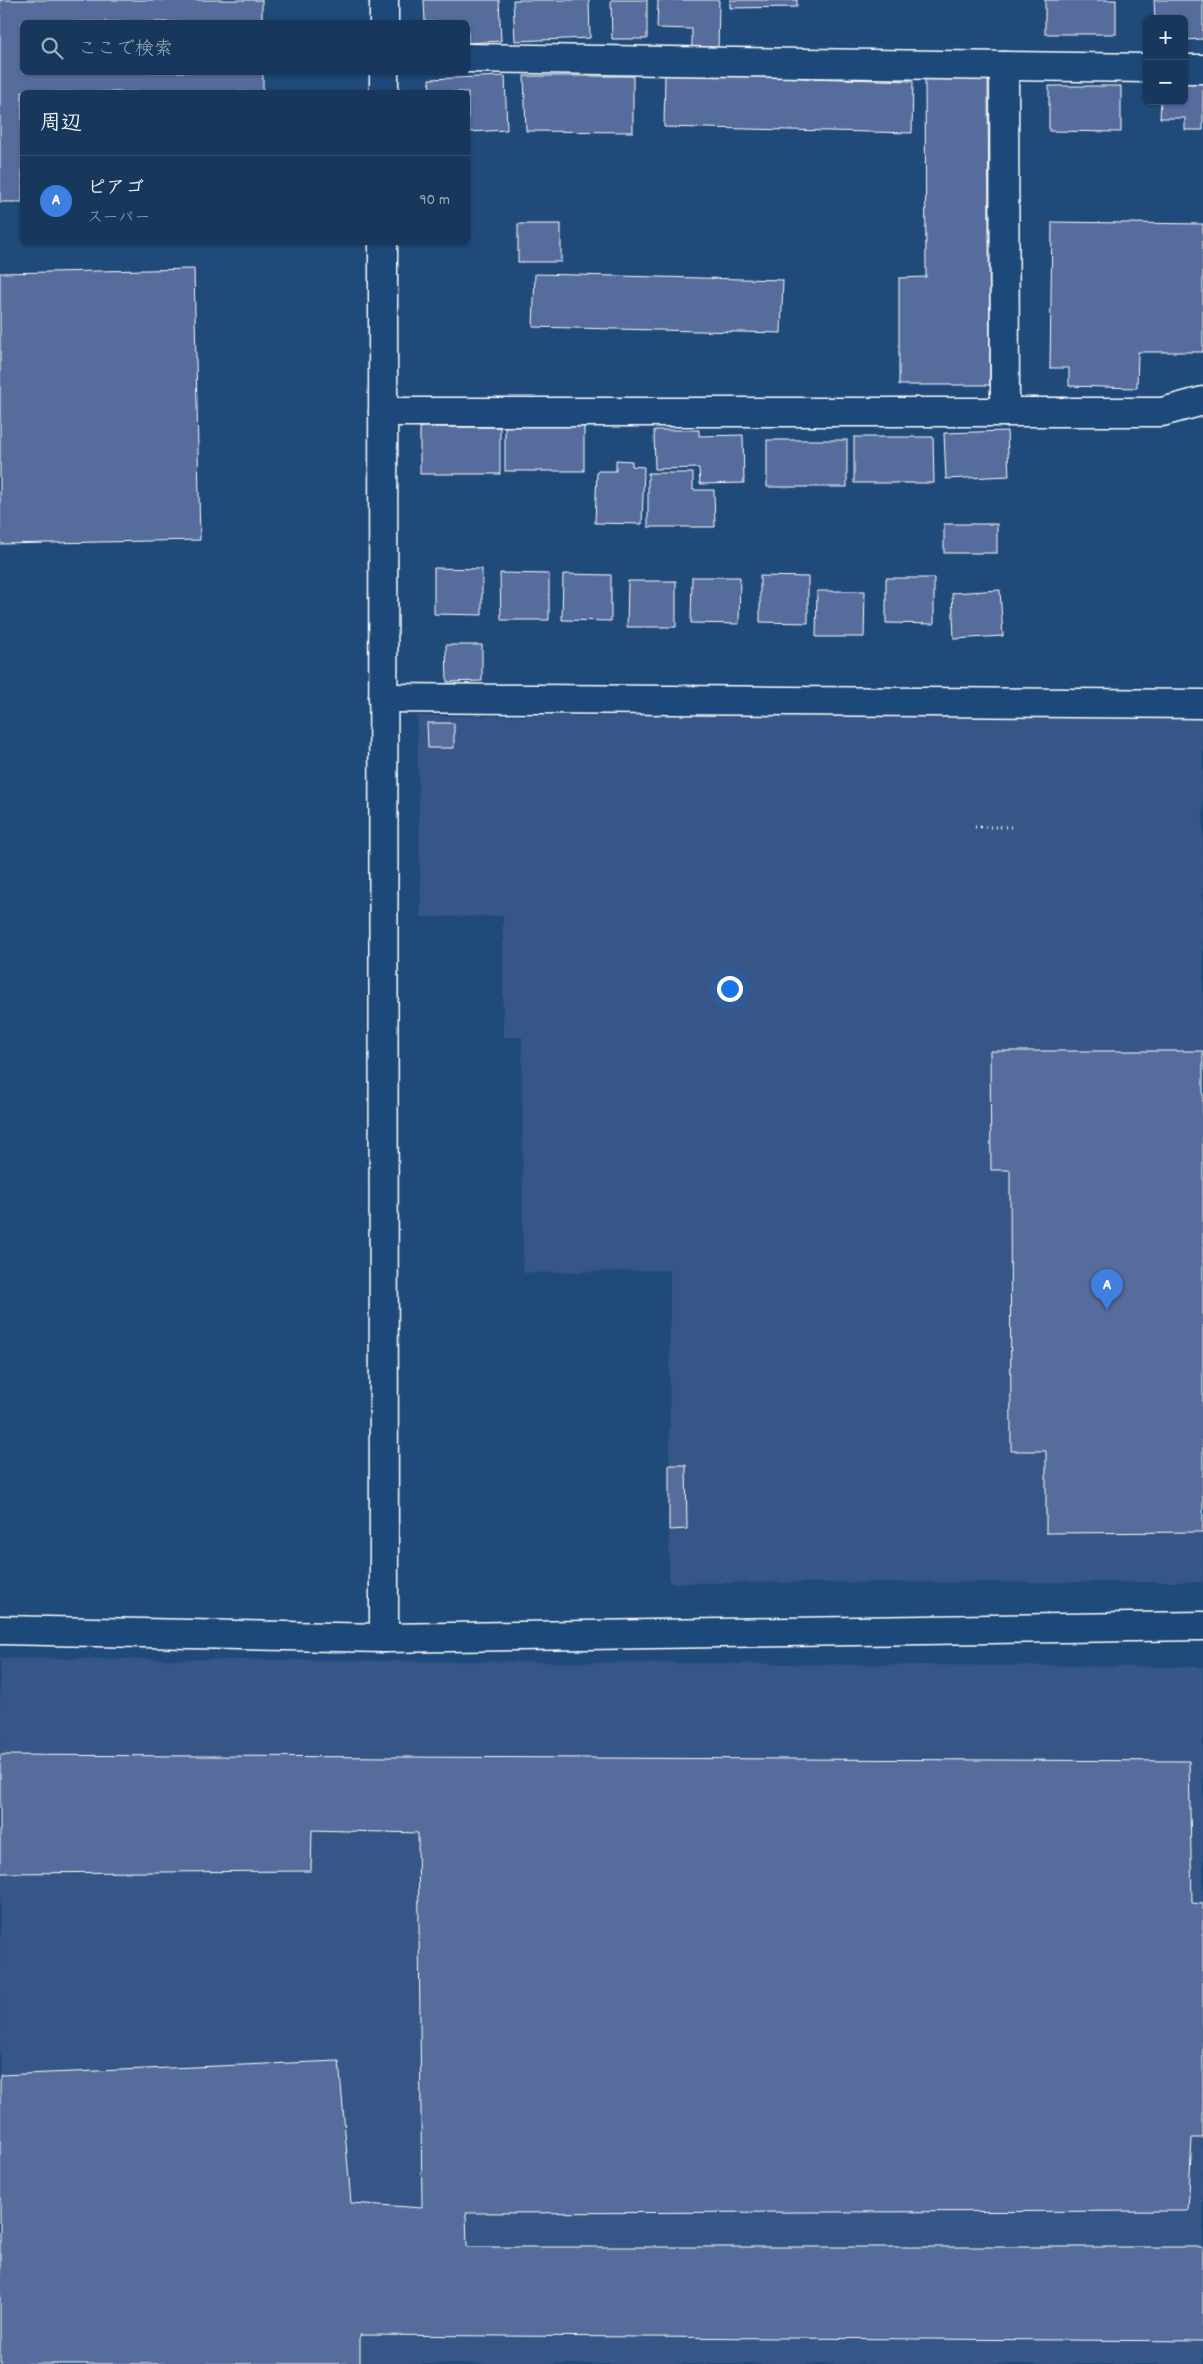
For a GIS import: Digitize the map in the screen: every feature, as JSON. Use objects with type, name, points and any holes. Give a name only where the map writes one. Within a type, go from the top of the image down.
[{"type":"street","points":[[384,0],[384,20]]},
{"type":"street","points":[[470,58],[1143,68]]},
{"type":"street","points":[[1004,66],[1005,412]]},
{"type":"street","points":[[1188,69],[1203,69]]},
{"type":"street","points":[[384,75],[384,90]]},
{"type":"street","points":[[383,245],[384,1638]]},
{"type":"street","points":[[383,412],[1162,412],[1203,401]]},
{"type":"street","points":[[383,698],[1203,704]]},
{"type":"street","points":[[0,1630],[384,1638],[1203,1626]]},
{"type":"path","points":[[974,827],[1011,827]]},
{"type":"shaded area","points":[[417,716],[1203,716],[1203,1582],[669,1583],[670,1270],[523,1273],[522,1037],[503,1037],[503,916],[421,917]]},
{"type":"shaded area","points":[[0,1658],[1203,1667],[1203,2364],[0,2364]]},
{"type":"building","points":[[0,0],[262,0],[262,20],[20,20],[20,75],[263,75],[263,90],[20,90],[20,202],[0,202]]},
{"type":"building","points":[[424,0],[499,0],[501,41],[470,43],[470,20],[425,20]]},
{"type":"building","points":[[513,0],[589,0],[590,38],[515,41]]},
{"type":"building","points":[[611,0],[647,0],[647,39],[612,39]]},
{"type":"building","points":[[658,0],[719,0],[718,53],[692,52],[692,29],[657,28]]},
{"type":"building","points":[[730,0],[797,0],[797,7],[730,8]]},
{"type":"building","points":[[1045,0],[1116,0],[1116,34],[1045,34]]},
{"type":"building","points":[[1154,0],[1203,0],[1203,39],[1188,40],[1188,15],[1155,15]]},
{"type":"building","points":[[665,74],[913,81],[912,133],[664,127]]},
{"type":"building","points":[[505,76],[507,130],[470,132],[470,90],[430,90],[429,79]]},
{"type":"building","points":[[524,76],[633,76],[633,132],[526,131]]},
{"type":"building","points":[[925,76],[988,76],[990,385],[899,385],[899,278],[926,277]]},
{"type":"building","points":[[1188,83],[1203,83],[1203,130],[1185,130],[1185,118],[1160,118],[1161,105],[1188,105]]},
{"type":"building","points":[[1049,86],[1121,86],[1121,132],[1049,131]]},
{"type":"building","points":[[1052,222],[1203,224],[1203,352],[1138,352],[1137,388],[1069,386],[1069,368],[1050,368]]},
{"type":"building","points":[[518,224],[561,224],[561,262],[518,262]]},
{"type":"building","points":[[194,269],[200,540],[0,544],[0,273]]},
{"type":"building","points":[[535,274],[783,280],[781,333],[533,327]]},
{"type":"building","points":[[505,425],[584,425],[584,471],[505,471]]},
{"type":"building","points":[[420,427],[500,427],[500,474],[420,474]]},
{"type":"building","points":[[654,430],[699,430],[699,436],[743,435],[744,483],[700,484],[699,468],[655,469]]},
{"type":"building","points":[[1007,431],[1009,476],[946,479],[944,433]]},
{"type":"building","points":[[854,437],[933,437],[934,483],[854,483]]},
{"type":"building","points":[[767,440],[847,440],[847,487],[767,487]]},
{"type":"building","points":[[616,460],[632,461],[632,466],[644,467],[642,524],[595,523],[597,471],[616,471]]},
{"type":"building","points":[[648,473],[693,473],[693,490],[714,490],[715,527],[648,527]]},
{"type":"building","points":[[944,524],[997,524],[997,553],[944,553]]},
{"type":"building","points":[[434,568],[482,569],[482,615],[434,614]]},
{"type":"building","points":[[500,573],[549,574],[549,620],[501,620]]},
{"type":"building","points":[[563,574],[611,575],[611,621],[562,620]]},
{"type":"building","points":[[760,576],[808,577],[808,623],[760,622]]},
{"type":"building","points":[[692,577],[740,577],[739,624],[691,623]]},
{"type":"building","points":[[886,578],[934,578],[934,624],[886,623]]},
{"type":"building","points":[[628,581],[676,581],[676,627],[627,627]]},
{"type":"building","points":[[1000,590],[1003,636],[954,639],[952,593]]},
{"type":"building","points":[[817,591],[865,591],[864,637],[816,637]]},
{"type":"building","points":[[446,645],[482,645],[482,681],[447,682]]},
{"type":"building","points":[[427,723],[454,723],[454,748],[428,748]]},
{"type":"building","points":[[990,1051],[1203,1051],[1203,1532],[1046,1533],[1046,1451],[1011,1451],[1010,1170],[991,1170]]},
{"type":"building","points":[[669,1465],[686,1465],[687,1529],[669,1530]]},
{"type":"building","points":[[0,1755],[1189,1761],[1192,1903],[1203,1904],[1203,2138],[1192,2138],[1188,2211],[466,2213],[467,2247],[1203,2247],[1203,2341],[360,2335],[360,2364],[0,2364],[0,2075],[339,2061],[351,2203],[422,2208],[418,1833],[312,1830],[311,1871],[0,1873]]},
{"type":"place","name":"ピアゴ","points":[[1107,1310]]}]
